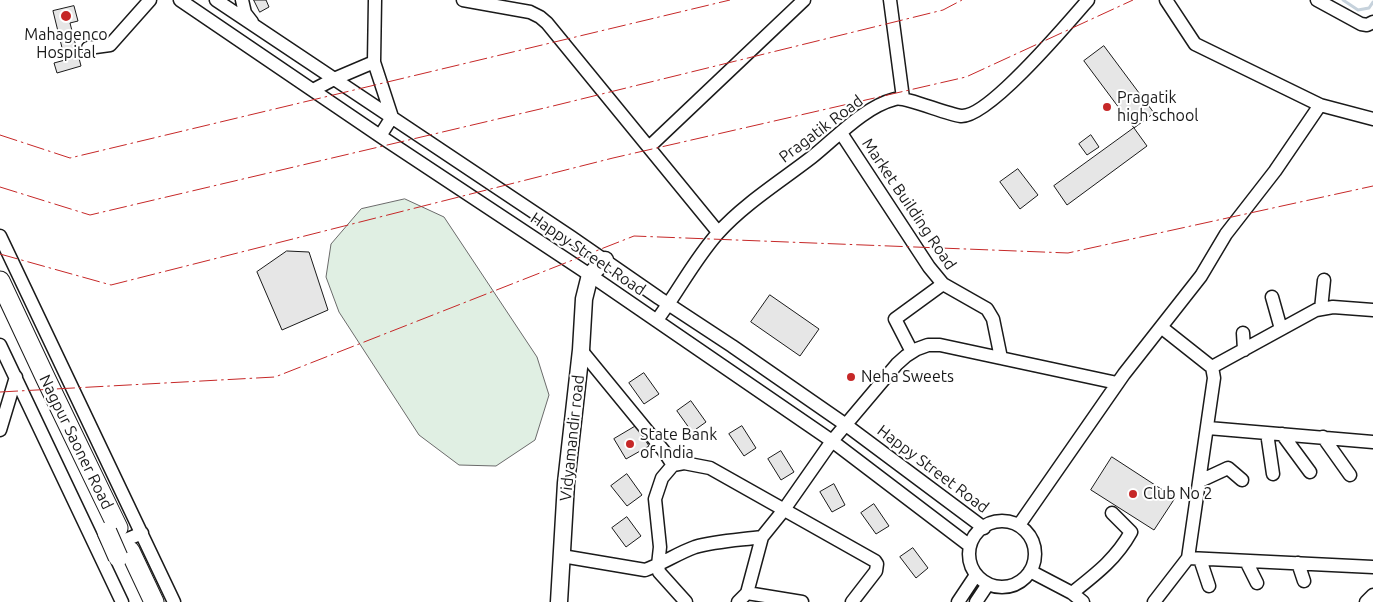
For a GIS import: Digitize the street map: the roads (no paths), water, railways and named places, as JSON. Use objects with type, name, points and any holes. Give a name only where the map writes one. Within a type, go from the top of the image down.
[{"type":"highway","name":"Nagpur Saoner Road","points":[[0,281],[124,554],[142,602]]},
{"type":"highway","name":"Nagpur Saoner Road","points":[[0,305],[113,530]]},
{"type":"highway","name":"Nagpur Saoner Road","points":[[124,554],[154,602]]},
{"type":"main road","points":[[590,275],[604,260]]},
{"type":"main road","name":"Vidyamandir road","points":[[559,602],[566,483],[581,350],[584,299],[590,275]]},
{"type":"street","points":[[88,48],[110,45],[150,0]]},
{"type":"street","name":"Happy Street Road","points":[[180,0],[380,136],[657,320],[832,441],[970,546]]},
{"type":"street","name":"Happy Street Road","points":[[216,0],[582,244],[846,425],[984,528]]},
{"type":"street","points":[[242,0],[244,14],[256,27]]},
{"type":"street","points":[[376,0],[374,62],[392,117],[380,136]]},
{"type":"street","points":[[472,0],[530,12],[540,16],[718,232]]},
{"type":"street","points":[[649,147],[804,0]]},
{"type":"street","points":[[890,0],[903,98],[940,112],[963,116],[983,108],[1025,69],[1088,0]]},
{"type":"street","points":[[1166,0],[1195,44],[1320,105],[1373,119]]},
{"type":"street","points":[[1317,0],[1361,24],[1367,25],[1373,22]]},
{"type":"street","points":[[313,90],[374,62]]},
{"type":"street","name":"Pragatik Road","points":[[657,320],[669,304],[682,280],[718,232],[756,199],[866,112],[896,98],[903,98]]},
{"type":"street","points":[[1020,526],[1118,383],[1201,276],[1226,234],[1275,171],[1320,105]]},
{"type":"street","name":"Market Building Road","points":[[841,133],[928,267],[943,284],[987,309],[990,313],[994,319],[1000,358]]},
{"type":"street","points":[[0,236],[174,602]]},
{"type":"street","points":[[566,259],[582,244]]},
{"type":"street","points":[[611,289],[626,274]]},
{"type":"street","points":[[1321,309],[1324,280]]},
{"type":"street","points":[[912,352],[895,320],[943,284]]},
{"type":"street","points":[[1272,297],[1281,329]]},
{"type":"street","points":[[1212,367],[1321,309],[1332,307],[1373,310]]},
{"type":"street","points":[[1161,327],[1212,367],[1214,378],[1200,481],[1194,558],[1209,586]]},
{"type":"street","points":[[1243,333],[1244,350]]},
{"type":"street","name":"Nagpur Saoner Road","points":[[0,345],[122,602]]},
{"type":"street","points":[[802,602],[742,597],[762,537],[832,441],[897,364],[912,352],[928,345],[940,345],[1118,383]]},
{"type":"street","points":[[581,350],[663,450],[673,465]]},
{"type":"street","points":[[0,430],[16,377]]},
{"type":"street","points":[[1208,428],[1373,442]]},
{"type":"street","points":[[1267,433],[1273,474]]},
{"type":"street","points":[[1282,434],[1310,472]]},
{"type":"street","points":[[1323,437],[1350,475]]},
{"type":"street","points":[[686,602],[662,577],[658,565],[660,547],[655,499],[662,478],[673,465],[684,462],[710,468],[877,564],[876,571],[855,601]]},
{"type":"street","points":[[1200,481],[1228,468],[1242,480]]},
{"type":"street","points":[[1072,594],[1122,549],[1131,532],[1112,513]]},
{"type":"street","points":[[1004,521],[1020,526],[1031,537],[1035,557],[1030,571],[1019,582],[1009,586],[999,586],[988,584],[976,575],[969,557],[970,546],[974,536],[984,528],[992,522],[1004,521]]},
{"type":"street","points":[[98,552],[142,533]]},
{"type":"street","points":[[562,556],[645,570],[694,548],[762,537]]},
{"type":"street","points":[[1194,558],[1373,567]]},
{"type":"street","points":[[1162,599],[1194,558]]},
{"type":"street","points":[[1246,561],[1257,583]]},
{"type":"street","points":[[1298,563],[1304,581]]},
{"type":"street","points":[[1030,571],[1083,602]]},
{"type":"street","points":[[958,602],[976,575]]},
{"type":"street","points":[[976,602],[988,584]]},
{"type":"street","points":[[1366,602],[1373,595]]},
{"type":"waterway","points":[[1343,0],[1358,10],[1369,8],[1373,2]]},
{"type":"place","name":"Mahagenco Hospital","points":[[66,16]]},
{"type":"place","name":"Pragatik high school","points":[[1107,107]]},
{"type":"place","name":"Neha Sweets","points":[[851,377]]},
{"type":"place","name":"State Bank of India","points":[[630,444]]},
{"type":"place","name":"Club No 2","points":[[1133,494]]}]
